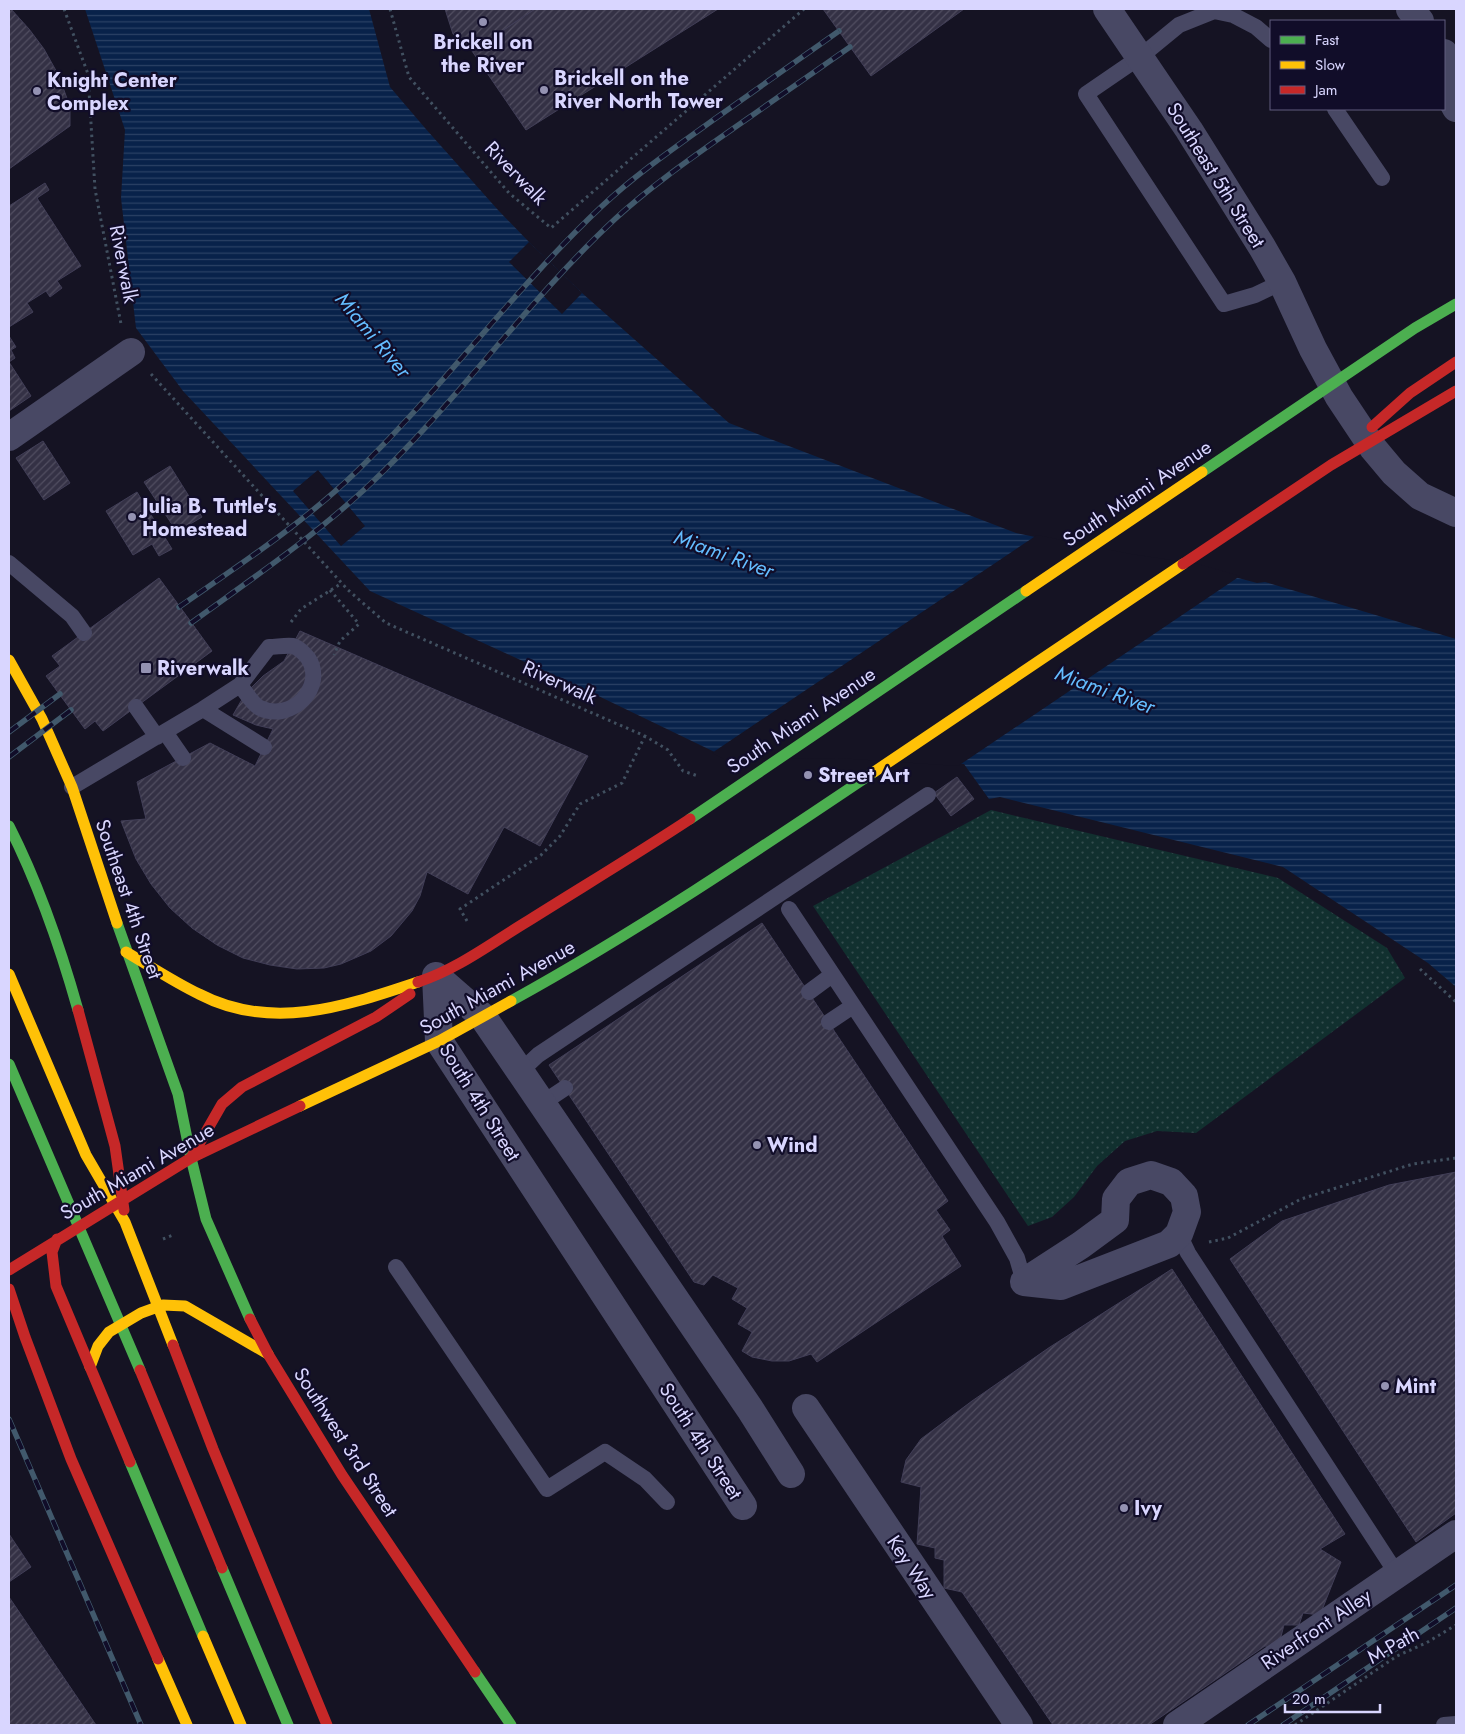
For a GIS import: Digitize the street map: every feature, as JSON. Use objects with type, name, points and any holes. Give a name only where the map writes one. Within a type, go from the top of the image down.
[{"type":"main road","name":"South Miami Avenue","points":[[126,952],[200,995],[226,1005],[276,1014],[328,1009],[355,1003],[436,976],[658,840],[1414,328],[1456,304]]},
{"type":"main road","name":"South Miami Avenue","points":[[1331,465],[1410,393],[1456,362]]},
{"type":"main road","name":"South Miami Avenue","points":[[9,1270],[56,1239],[190,1158],[439,1041],[518,999],[599,952],[693,893],[1331,465],[1456,391]]},
{"type":"main road","name":"Southeast 4th Street","points":[[9,660],[42,719],[72,787],[126,952],[178,1094],[190,1158]]},
{"type":"main road","points":[[9,826],[25,857],[46,908],[68,974],[115,1146],[125,1222]]},
{"type":"main road","points":[[9,974],[86,1156],[125,1222],[213,1449],[327,1725]]},
{"type":"main road","points":[[190,1158],[222,1104],[242,1087],[376,1017],[436,976]]},
{"type":"main road","points":[[9,1064],[288,1725]]},
{"type":"main road","name":"Southwest 3rd Street","points":[[190,1158],[206,1219],[239,1296],[268,1354],[342,1475],[511,1725]]},
{"type":"main road","points":[[56,1239],[52,1252],[56,1286],[241,1725]]},
{"type":"main road","points":[[9,1289],[71,1460],[187,1725]]},
{"type":"main road","points":[[90,1367],[98,1346],[109,1332],[141,1313],[163,1305],[185,1306],[268,1354]]},
{"type":"street","name":"Southeast 5th Street","points":[[1107,9],[1241,212],[1282,282],[1313,349],[1340,397],[1373,448],[1388,467],[1420,496],[1456,513]]},
{"type":"street","points":[[1400,9],[1406,20]]},
{"type":"street","points":[[1410,9],[1419,20]]},
{"type":"street","points":[[1445,54],[1456,70]]},
{"type":"street","points":[[1445,88],[1456,108]]},
{"type":"street","points":[[1414,328],[1456,288]]},
{"type":"street","points":[[9,436],[131,352]]},
{"type":"street","points":[[436,976],[483,1017],[754,1416],[791,1474]]},
{"type":"street","name":"South 4th Street","points":[[436,976],[439,1041],[743,1506]]},
{"type":"street","points":[[1151,1175],[1171,1182],[1184,1196],[1191,1239],[1169,1244],[1061,1286],[1024,1282],[1081,1245],[1115,1220],[1116,1200],[1129,1182],[1151,1175]]},
{"type":"street","name":"Key Way","points":[[806,1408],[1019,1725]]},
{"type":"street","name":"Riverfront Alley","points":[[1177,1725],[1456,1534]]},
{"type":"lane","points":[[1270,39],[1256,27],[1233,15],[1214,11],[1179,25],[1140,57],[1086,94],[1224,304],[1255,295],[1282,282]]},
{"type":"lane","points":[[1336,110],[1382,178]]},
{"type":"lane","points":[[9,563],[72,616],[84,633]]},
{"type":"lane","points":[[72,787],[204,709],[240,684],[269,647],[293,646],[304,653],[312,664],[314,679],[306,695],[294,708],[278,712],[258,708],[240,684]]},
{"type":"lane","points":[[136,707],[183,758]]},
{"type":"lane","points":[[204,709],[264,747]]},
{"type":"lane","points":[[520,1072],[538,1054],[928,795]]},
{"type":"lane","points":[[789,909],[997,1222],[1017,1258],[1024,1282]]},
{"type":"lane","points":[[809,992],[832,975]]},
{"type":"lane","points":[[829,1022],[853,1006]]},
{"type":"lane","points":[[541,1104],[565,1088]]},
{"type":"lane","points":[[1191,1239],[1188,1253],[1397,1574]]},
{"type":"lane","points":[[396,1267],[547,1489],[604,1452],[645,1479],[667,1502]]},
{"type":"lane","points":[[1444,1725],[1456,1724]]},
{"type":"path","name":"Riverwalk","points":[[64,9],[88,74],[94,189],[125,346],[342,582],[386,623],[645,736],[622,782],[580,804],[560,836],[541,855],[460,910],[467,921]]},
{"type":"path","name":"Riverwalk","points":[[390,9],[409,77],[509,192],[551,228],[804,9]]},
{"type":"path","points":[[269,647],[301,609],[342,582]]},
{"type":"path","points":[[1420,969],[1456,1002]]},
{"type":"path","points":[[1191,1239],[1228,1238],[1301,1198],[1413,1164],[1456,1158]]},
{"type":"path","name":"M-Path","points":[[1295,1725],[1397,1656],[1426,1644],[1456,1625]]},
{"type":"green space","points":[[991,810],[1278,878],[1387,948],[1405,978],[1196,1133],[1157,1131],[1125,1141],[1097,1166],[1074,1197],[1052,1217],[1028,1226],[813,906]]},
{"type":"water","name":"Miami River","points":[[85,9],[369,9],[390,87],[425,128],[529,242],[582,293],[729,423],[1016,533],[1130,557],[1197,567],[1257,583],[1265,582],[1456,639],[1456,987],[1428,963],[1283,867],[1000,797],[989,799],[964,764],[838,756],[725,757],[588,691],[370,591],[183,391],[136,328],[121,198],[125,130]]},
{"type":"pier","points":[[529,242],[582,293],[562,314],[509,262]]},
{"type":"pier","points":[[318,470],[365,526],[341,546],[293,491]]},
{"type":"pier","points":[[1037,535],[1131,554],[1198,564],[1240,576],[958,766],[838,758],[724,759],[712,753]]},
{"type":"building","name":"Knight Center Complex","points":[[9,9],[29,29],[44,49],[59,76],[70,107],[70,126],[9,169]]},
{"type":"building","name":"Brickell on the River","points":[[445,9],[535,9],[472,51],[453,34]]},
{"type":"building","name":"Brickell on the River North Tower","points":[[535,9],[718,9],[526,130],[472,51]]},
{"type":"building","points":[[823,9],[964,9],[871,76]]},
{"type":"building","points":[[45,183],[49,190],[37,198],[81,266],[57,281],[62,288],[50,297],[46,291],[27,303],[33,312],[9,327],[9,206]]},
{"type":"building","points":[[9,336],[16,347],[11,350],[15,358],[9,362]]},
{"type":"building","points":[[9,362],[31,396],[9,411]]},
{"type":"building","points":[[43,441],[70,483],[44,500],[16,458]]},
{"type":"building","points":[[170,466],[202,517],[177,532],[144,482]]},
{"type":"building","points":[[137,492],[172,549],[159,556],[152,544],[133,555],[106,511]]},
{"type":"building","points":[[159,578],[212,651],[103,731],[95,721],[85,729],[46,676],[60,666],[52,656]]},
{"type":"building","points":[[300,631],[588,756],[540,846],[504,827],[468,894],[427,872],[420,896],[412,911],[391,936],[371,951],[341,964],[324,968],[297,969],[243,958],[217,945],[192,928],[170,908],[151,884],[136,859],[121,821],[146,819],[137,782],[210,743],[255,766],[273,729],[256,725],[233,715],[251,688],[263,676],[284,661]]},
{"type":"building","points":[[957,777],[974,799],[951,816],[934,793]]},
{"type":"building","name":"Wind","points":[[762,923],[948,1201],[936,1210],[950,1230],[942,1236],[961,1266],[817,1362],[811,1354],[789,1361],[772,1361],[752,1357],[742,1351],[752,1332],[738,1324],[747,1308],[732,1299],[738,1288],[713,1275],[704,1285],[694,1282],[549,1065]]},
{"type":"building","name":"Mint","points":[[1456,1172],[1456,1513],[1416,1542],[1230,1259],[1282,1221],[1389,1185]]},
{"type":"building","name":"Ivy","points":[[1172,1269],[1345,1534],[1320,1549],[1341,1562],[1320,1615],[1303,1613],[1299,1625],[1284,1625],[1278,1648],[1265,1646],[1149,1725],[1053,1725],[962,1592],[944,1588],[944,1560],[935,1558],[935,1548],[917,1544],[921,1487],[901,1482],[906,1460],[921,1439],[972,1401],[1050,1347]]},
{"type":"building","points":[[9,1534],[31,1567],[9,1582]]},
{"type":"building","points":[[9,1597],[96,1725],[9,1725]]},
{"type":"railway","points":[[179,607],[292,527],[335,492],[387,441],[538,272],[614,195],[672,150],[839,31]]},
{"type":"railway","points":[[191,623],[258,575],[366,488],[430,423],[551,284],[615,219],[688,161],[850,47]]},
{"type":"railway","points":[[9,732],[60,694]]},
{"type":"railway","points":[[9,757],[71,710]]},
{"type":"railway","points":[[9,1419],[141,1725]]},
{"type":"railway","points":[[1248,1725],[1456,1585]]},
{"type":"railway","points":[[1283,1725],[1456,1608]]},
{"type":"traffic: fast","points":[[1202,472],[1415,328],[1456,304]]},
{"type":"traffic: fast","points":[[690,819],[1026,591]]},
{"type":"traffic: fast","points":[[511,1001],[558,975],[649,919],[874,772]]},
{"type":"traffic: fast","points":[[9,826],[48,916],[78,1010]]},
{"type":"traffic: fast","points":[[117,923],[178,1094],[206,1219],[250,1319]]},
{"type":"traffic: fast","points":[[9,1064],[140,1370]]},
{"type":"traffic: fast","points":[[130,1462],[203,1636]]},
{"type":"traffic: fast","points":[[222,1568],[288,1725]]},
{"type":"traffic: fast","points":[[475,1672],[511,1725]]},
{"type":"traffic: slow","points":[[1026,591],[1202,472]]},
{"type":"traffic: slow","points":[[874,772],[1183,564]]},
{"type":"traffic: slow","points":[[9,660],[42,719],[72,787],[117,923]]},
{"type":"traffic: slow","points":[[126,952],[199,994],[226,1005],[254,1012],[309,1011],[364,999],[418,982]]},
{"type":"traffic: slow","points":[[9,974],[86,1155],[125,1222],[173,1345]]},
{"type":"traffic: slow","points":[[300,1106],[439,1041],[511,1001]]},
{"type":"traffic: slow","points":[[90,1367],[98,1346],[109,1332],[141,1313],[163,1305],[185,1306],[268,1354]]},
{"type":"traffic: slow","points":[[203,1636],[241,1725]]},
{"type":"traffic: slow","points":[[158,1659],[187,1725]]},
{"type":"traffic: jam","points":[[1372,427],[1410,393],[1456,362]]},
{"type":"traffic: jam","points":[[1183,564],[1331,465],[1456,391]]},
{"type":"traffic: jam","points":[[418,982],[433,977],[475,954],[690,819]]},
{"type":"traffic: jam","points":[[191,1158],[222,1104],[242,1087],[376,1017],[410,994]]},
{"type":"traffic: jam","points":[[78,1010],[115,1146],[124,1210]]},
{"type":"traffic: jam","points":[[9,1270],[191,1158],[300,1106]]},
{"type":"traffic: jam","points":[[57,1239],[52,1252],[56,1286],[130,1462]]},
{"type":"traffic: jam","points":[[9,1289],[71,1459],[158,1659]]},
{"type":"traffic: jam","points":[[250,1319],[268,1354],[342,1475],[475,1672]]},
{"type":"traffic: jam","points":[[173,1345],[213,1449],[327,1725]]},
{"type":"traffic: jam","points":[[140,1370],[222,1568]]},
{"type":"place","name":"Brickell on the River","points":[[483,22]]},
{"type":"place","name":"Brickell on the River North Tower","points":[[544,90]]},
{"type":"place","name":"Knight Center Complex","points":[[37,91]]},
{"type":"place","name":"Julia B. Tuttle's Homestead","points":[[132,517]]},
{"type":"place","name":"Riverwalk","points":[[146,668]]},
{"type":"place","name":"Street Art","points":[[808,775]]},
{"type":"place","name":"Wind","points":[[757,1145]]},
{"type":"place","name":"Mint","points":[[1385,1386]]},
{"type":"place","name":"Ivy","points":[[1124,1508]]}]
